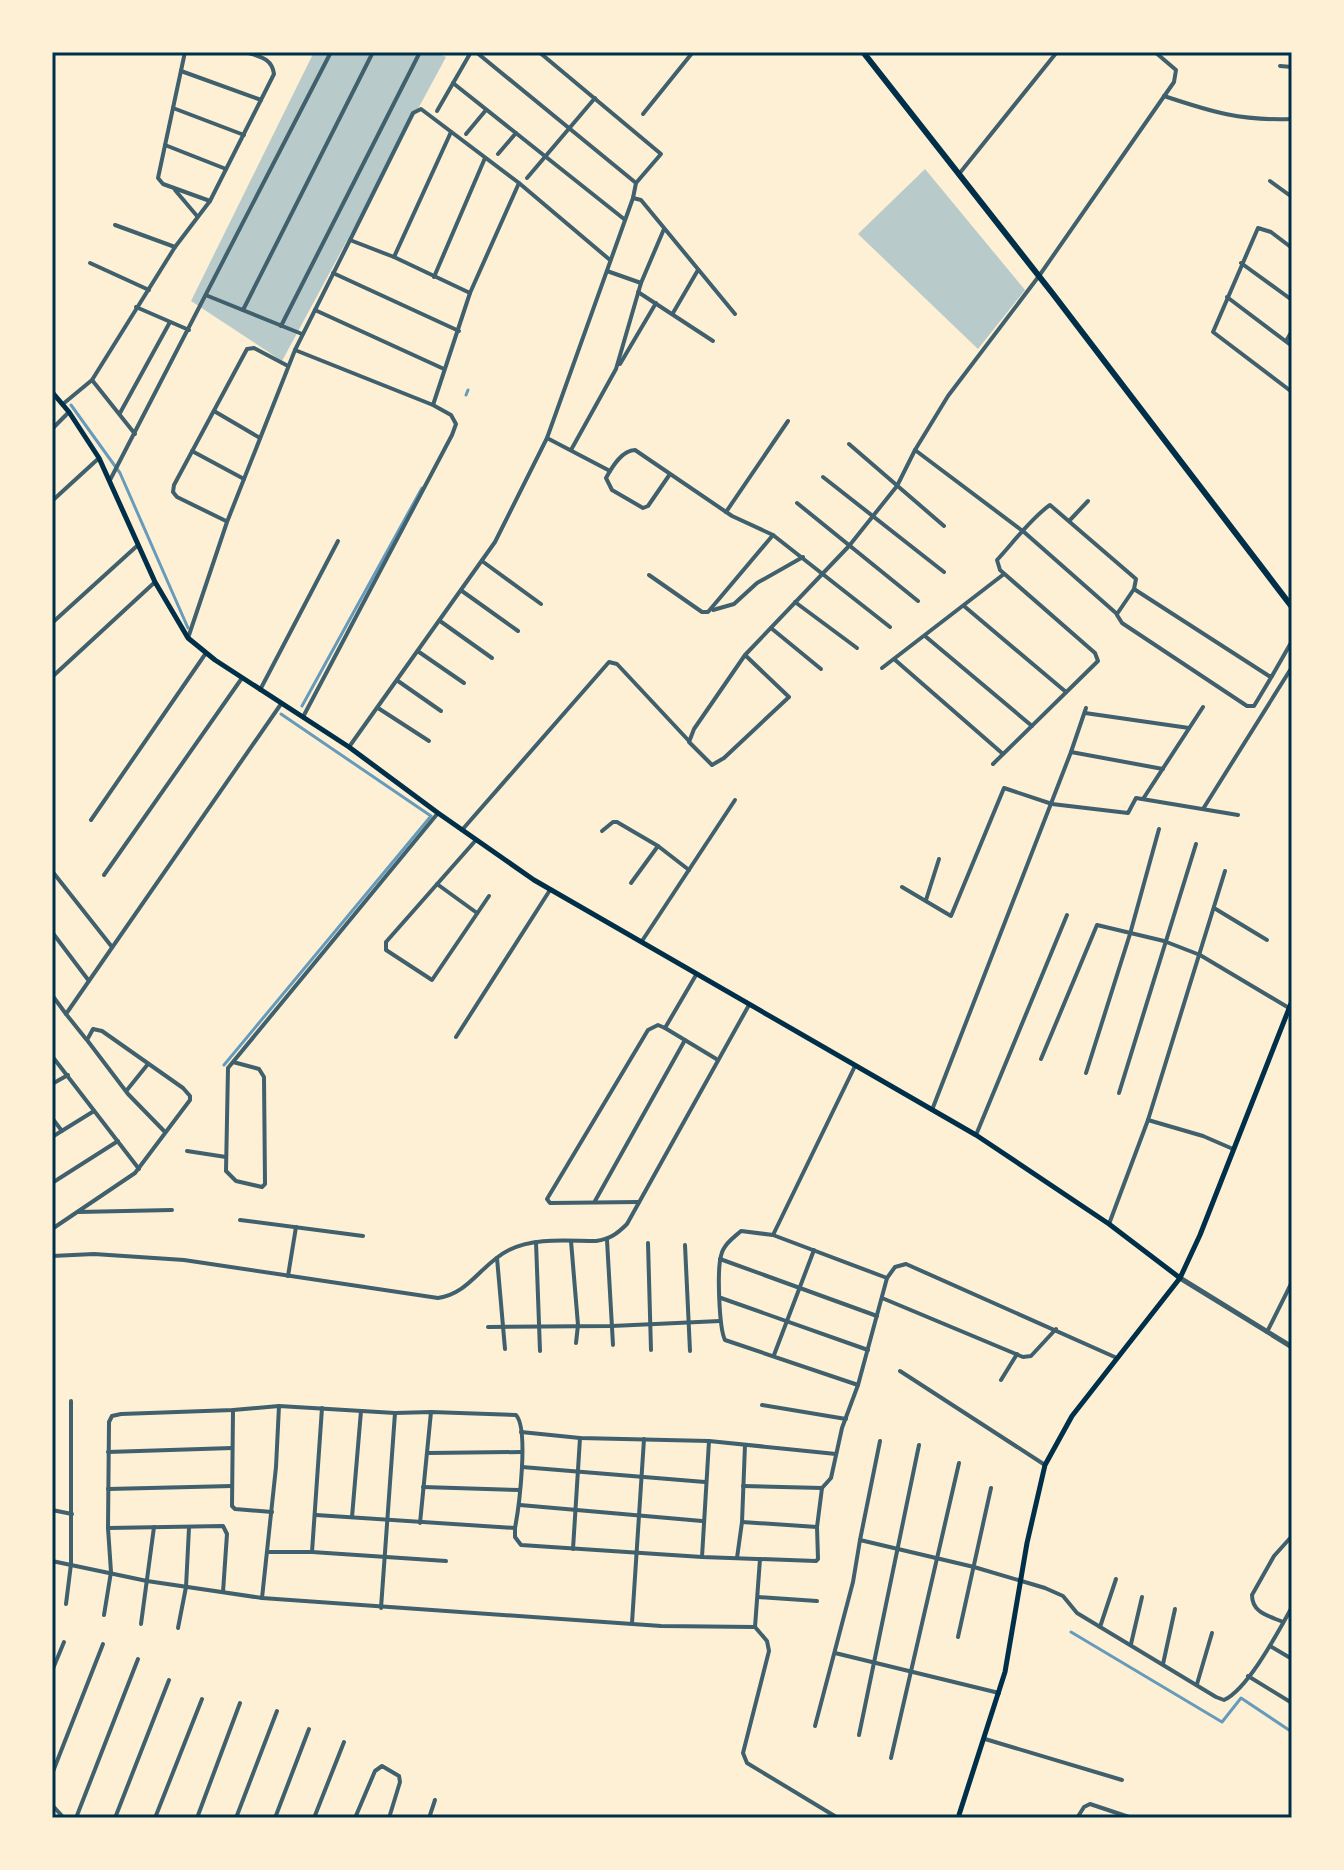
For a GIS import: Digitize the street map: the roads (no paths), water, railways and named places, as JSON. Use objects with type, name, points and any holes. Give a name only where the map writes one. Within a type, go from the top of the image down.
[{"type":"highway","points":[[867,53],[1292,607]]},
{"type":"main road","points":[[52,392],[99,458],[155,582],[188,638],[206,653],[349,747],[550,890],[976,1135],[1109,1224],[1180,1278]]},
{"type":"main road","points":[[960,1818],[999,1693],[1045,1465],[1072,1416],[1180,1278],[1291,1005]]},
{"type":"street","points":[[185,52],[158,178],[163,184],[210,201]]},
{"type":"street","points":[[63,404],[92,380],[175,247],[210,201],[274,74],[273,64],[246,52]]},
{"type":"street","points":[[110,480],[208,296],[331,52]]},
{"type":"street","points":[[243,310],[373,52]]},
{"type":"street","points":[[281,326],[420,52]]},
{"type":"street","points":[[437,111],[473,52],[636,183]]},
{"type":"street","points":[[349,747],[495,542],[547,438],[636,183],[661,154],[539,52]]},
{"type":"street","points":[[643,114],[693,52]]},
{"type":"street","points":[[959,174],[1057,52]]},
{"type":"street","points":[[689,742],[694,729],[745,655],[849,546],[897,486],[948,396],[1039,276],[1174,82],[1176,70],[1155,52]]},
{"type":"street","points":[[1280,66],[1292,67]]},
{"type":"street","points":[[181,71],[261,100]]},
{"type":"street","points":[[453,83],[624,219]]},
{"type":"street","points":[[1164,96],[1221,115],[1258,121],[1292,119]]},
{"type":"street","points":[[527,178],[595,98]]},
{"type":"street","points":[[173,108],[244,135]]},
{"type":"street","points":[[188,638],[227,522],[288,366],[415,110],[421,109],[486,157],[610,260]]},
{"type":"street","points":[[466,134],[486,110]]},
{"type":"street","points":[[394,257],[451,132]]},
{"type":"street","points":[[498,154],[516,133]]},
{"type":"street","points":[[165,145],[226,169]]},
{"type":"street","points":[[434,277],[486,157]]},
{"type":"street","points":[[1270,181],[1290,195]]},
{"type":"street","points":[[433,405],[470,293],[519,183]]},
{"type":"street","points":[[174,188],[197,216]]},
{"type":"street","points":[[633,198],[641,200],[735,314]]},
{"type":"street","points":[[115,225],[175,247]]},
{"type":"street","points":[[1292,248],[1264,228],[1258,228],[1213,332],[1292,392]]},
{"type":"street","points":[[616,369],[641,283],[664,229]]},
{"type":"street","points":[[350,240],[470,293]]},
{"type":"street","points":[[90,263],[149,290]]},
{"type":"street","points":[[1241,263],[1292,300]]},
{"type":"street","points":[[672,314],[698,270]]},
{"type":"street","points":[[607,271],[641,283]]},
{"type":"street","points":[[333,273],[459,331]]},
{"type":"street","points":[[638,292],[713,341]]},
{"type":"street","points":[[208,296],[302,335]]},
{"type":"street","points":[[1227,297],[1292,346]]},
{"type":"street","points":[[571,450],[656,303]]},
{"type":"street","points":[[136,307],[189,330]]},
{"type":"street","points":[[315,310],[444,369]]},
{"type":"street","points":[[120,413],[170,322]]},
{"type":"street","points":[[1286,341],[1292,331]]},
{"type":"street","points":[[227,522],[177,497],[173,492],[213,410],[249,347],[288,366]]},
{"type":"street","points":[[295,350],[433,405],[451,415],[456,424],[303,717]]},
{"type":"street","points":[[92,380],[135,434]]},
{"type":"street","points":[[213,410],[260,438]]},
{"type":"street","points":[[52,429],[69,412]]},
{"type":"street","points":[[726,512],[788,421]]},
{"type":"street","points":[[547,438],[610,471]]},
{"type":"street","points":[[849,444],[944,526]]},
{"type":"street","points":[[670,474],[648,506],[643,508],[608,485],[606,478],[623,454],[631,450],[670,474],[726,512],[773,535],[890,627]]},
{"type":"street","points":[[915,450],[1024,532],[1117,614],[1122,623],[1247,706],[1254,706],[1292,641]]},
{"type":"street","points":[[192,451],[244,479]]},
{"type":"street","points":[[52,501],[99,458]]},
{"type":"street","points":[[823,477],[944,572]]},
{"type":"street","points":[[1070,520],[1088,501]]},
{"type":"street","points":[[797,503],[918,601]]},
{"type":"street","points":[[993,764],[1096,664],[1097,656],[1004,574],[997,560],[1050,505],[1136,579],[1134,589],[1117,614]]},
{"type":"street","points":[[711,611],[773,535]]},
{"type":"street","points":[[260,690],[338,541]]},
{"type":"street","points":[[52,623],[140,543]]},
{"type":"street","points":[[649,575],[702,612],[711,611],[734,604],[757,583],[803,557]]},
{"type":"street","points":[[482,561],[541,604]]},
{"type":"street","points":[[882,668],[1004,574]]},
{"type":"street","points":[[52,677],[155,582]]},
{"type":"street","points":[[1134,589],[1272,676]]},
{"type":"street","points":[[462,591],[518,631]]},
{"type":"street","points":[[1285,598],[1292,591]]},
{"type":"street","points":[[795,602],[857,648]]},
{"type":"street","points":[[964,606],[1066,692]]},
{"type":"street","points":[[440,621],[492,658]]},
{"type":"street","points":[[771,628],[821,669]]},
{"type":"street","points":[[925,636],[1032,726]]},
{"type":"street","points":[[419,652],[464,683]]},
{"type":"street","points":[[91,820],[206,653]]},
{"type":"street","points":[[462,830],[609,662],[617,664],[689,742],[712,765],[716,764],[789,697],[745,655]]},
{"type":"street","points":[[894,659],[1003,754]]},
{"type":"street","points":[[1203,809],[1292,667]]},
{"type":"street","points":[[104,875],[242,678]]},
{"type":"street","points":[[398,681],[441,711]]},
{"type":"street","points":[[66,1014],[281,704]]},
{"type":"street","points":[[1143,799],[1203,707]]},
{"type":"street","points":[[378,708],[429,741]]},
{"type":"street","points":[[932,1110],[1052,804],[1085,711],[1189,728]]},
{"type":"street","points":[[1071,752],[1163,769]]},
{"type":"street","points":[[902,887],[951,916],[1004,788],[1052,804],[1128,813],[1136,798],[1238,815]]},
{"type":"street","points":[[640,943],[735,800]]},
{"type":"street","points":[[233,1062],[259,1069],[264,1077],[265,1184],[262,1187],[229,1176],[226,1171],[227,1074],[233,1062],[438,813]]},
{"type":"street","points":[[602,831],[617,822],[658,846],[689,870]]},
{"type":"street","points":[[1086,1073],[1159,829]]},
{"type":"street","points":[[477,840],[386,942],[389,954],[432,980],[489,896]]},
{"type":"street","points":[[1119,1093],[1196,844]]},
{"type":"street","points":[[631,883],[658,846]]},
{"type":"street","points":[[926,900],[939,859]]},
{"type":"street","points":[[52,871],[113,947]]},
{"type":"street","points":[[1109,1224],[1148,1120],[1225,871]]},
{"type":"street","points":[[437,884],[477,913]]},
{"type":"street","points":[[456,1037],[550,890]]},
{"type":"street","points":[[1214,908],[1267,940]]},
{"type":"street","points":[[976,1135],[1067,915]]},
{"type":"street","points":[[1041,1059],[1097,925],[1164,941],[1200,955],[1291,1005]]},
{"type":"street","points":[[52,932],[89,981]]},
{"type":"street","points":[[665,1028],[696,975]]},
{"type":"street","points":[[52,995],[126,1091],[165,1132]]},
{"type":"street","points":[[53,1254],[184,1260],[438,1298],[453,1296],[506,1251],[536,1242],[607,1239],[618,1233],[627,1224],[749,1005]]},
{"type":"street","points":[[639,1202],[550,1203],[547,1199],[648,1030],[658,1025],[665,1028],[718,1060]]},
{"type":"street","points":[[52,1229],[139,1169],[188,1105],[190,1096],[99,1029],[93,1029],[87,1040]]},
{"type":"street","points":[[595,1201],[685,1040]]},
{"type":"street","points":[[52,1056],[139,1169]]},
{"type":"street","points":[[126,1091],[148,1064]]},
{"type":"street","points":[[773,1235],[855,1066]]},
{"type":"street","points":[[52,1084],[68,1075]]},
{"type":"street","points":[[52,1137],[94,1111]]},
{"type":"street","points":[[52,1118],[62,1131]]},
{"type":"street","points":[[1148,1120],[1203,1136],[1233,1149]]},
{"type":"street","points":[[52,1183],[118,1141]]},
{"type":"street","points":[[187,1151],[226,1157]]},
{"type":"street","points":[[78,1212],[172,1210]]},
{"type":"street","points":[[240,1220],[363,1236]]},
{"type":"street","points":[[288,1276],[296,1227]]},
{"type":"street","points":[[858,1385],[725,1340],[720,1321],[720,1259],[729,1241],[741,1231],[773,1235],[887,1278]]},
{"type":"street","points":[[607,1239],[613,1345]]},
{"type":"street","points":[[571,1241],[578,1325],[576,1343]]},
{"type":"street","points":[[536,1242],[540,1351]]},
{"type":"street","points":[[648,1243],[651,1350]]},
{"type":"street","points":[[685,1245],[690,1351]]},
{"type":"street","points":[[774,1355],[814,1250]]},
{"type":"street","points":[[497,1258],[505,1349]]},
{"type":"street","points":[[720,1259],[877,1316]]},
{"type":"street","points":[[104,1615],[111,1572],[108,1452],[112,1416],[279,1406],[395,1413],[516,1415],[521,1422],[522,1467],[515,1537],[521,1545],[816,1561],[822,1488],[831,1478],[887,1278],[895,1267],[906,1264],[1117,1358]]},
{"type":"street","points":[[1180,1278],[1292,1347]]},
{"type":"street","points":[[1267,1332],[1292,1282]]},
{"type":"street","points":[[721,1298],[868,1350]]},
{"type":"street","points":[[882,1298],[1017,1354],[1031,1356],[1056,1329]]},
{"type":"street","points":[[488,1327],[720,1321]]},
{"type":"street","points":[[1001,1380],[1017,1354]]},
{"type":"street","points":[[900,1371],[1045,1465]]},
{"type":"street","points":[[66,1604],[71,1564],[71,1401]]},
{"type":"street","points":[[762,1405],[846,1419]]},
{"type":"street","points":[[262,1598],[279,1406]]},
{"type":"street","points":[[312,1552],[322,1408]]},
{"type":"street","points":[[233,1410],[232,1506],[235,1509],[272,1512]]},
{"type":"street","points":[[352,1517],[361,1410]]},
{"type":"street","points":[[420,1523],[431,1412]]},
{"type":"street","points":[[381,1608],[395,1413]]},
{"type":"street","points":[[521,1432],[580,1438],[709,1441],[836,1454]]},
{"type":"street","points":[[573,1549],[580,1438]]},
{"type":"street","points":[[632,1623],[644,1439]]},
{"type":"street","points":[[702,1557],[709,1441]]},
{"type":"street","points":[[815,1726],[835,1653],[880,1441]]},
{"type":"street","points":[[737,1558],[742,1522],[745,1444]]},
{"type":"street","points":[[859,1735],[919,1445]]},
{"type":"street","points":[[108,1452],[232,1448]]},
{"type":"street","points":[[428,1453],[521,1452]]},
{"type":"street","points":[[891,1758],[959,1463]]},
{"type":"street","points":[[522,1467],[705,1482]]},
{"type":"street","points":[[108,1489],[232,1486]]},
{"type":"street","points":[[743,1486],[822,1488]]},
{"type":"street","points":[[423,1487],[520,1490]]},
{"type":"street","points":[[958,1637],[991,1488]]},
{"type":"street","points":[[520,1505],[702,1521]]},
{"type":"street","points":[[52,1510],[72,1514]]},
{"type":"street","points":[[316,1515],[515,1528]]},
{"type":"street","points":[[742,1522],[817,1527]]},
{"type":"street","points":[[108,1528],[223,1526],[226,1529],[223,1592]]},
{"type":"street","points":[[141,1624],[154,1527]]},
{"type":"street","points":[[178,1628],[186,1587],[189,1528]]},
{"type":"street","points":[[1284,1622],[1258,1611],[1252,1603],[1252,1595],[1274,1556],[1292,1536]]},
{"type":"street","points":[[860,1540],[974,1567],[1060,1594],[1072,1610],[1224,1700],[1236,1693],[1291,1610]]},
{"type":"street","points":[[268,1552],[446,1561]]},
{"type":"street","points":[[760,1559],[755,1627],[767,1641],[769,1651],[743,1753],[747,1763],[838,1818]]},
{"type":"street","points":[[52,1561],[147,1581],[262,1598],[632,1623],[755,1627]]},
{"type":"street","points":[[1100,1627],[1116,1579]]},
{"type":"street","points":[[758,1597],[817,1601]]},
{"type":"street","points":[[1131,1644],[1142,1597]]},
{"type":"street","points":[[1163,1664],[1175,1609]]},
{"type":"street","points":[[1197,1684],[1212,1633]]},
{"type":"street","points":[[52,1671],[64,1642]]},
{"type":"street","points":[[52,1774],[103,1644]]},
{"type":"street","points":[[1269,1645],[1292,1659]]},
{"type":"street","points":[[835,1653],[999,1693]]},
{"type":"street","points":[[76,1818],[138,1659]]},
{"type":"street","points":[[1248,1676],[1292,1703]]},
{"type":"street","points":[[115,1818],[169,1680]]},
{"type":"street","points":[[155,1818],[202,1699]]},
{"type":"street","points":[[197,1818],[240,1703]]},
{"type":"street","points":[[236,1818],[277,1711]]},
{"type":"street","points":[[275,1818],[309,1729]]},
{"type":"street","points":[[985,1739],[1122,1780]]},
{"type":"street","points":[[314,1818],[344,1742]]},
{"type":"street","points":[[355,1818],[375,1771],[382,1766],[399,1776],[400,1782],[389,1818]]},
{"type":"street","points":[[429,1818],[435,1800]]},
{"type":"street","points":[[1077,1818],[1090,1804],[1132,1818]]},
{"type":"street","points":[[52,1805],[64,1818]]},
{"type":"waterway","points":[[466,395],[468,390]]},
{"type":"waterway","points":[[71,405],[120,473],[188,628]]},
{"type":"waterway","points":[[302,706],[422,488]]},
{"type":"waterway","points":[[224,1065],[431,816],[281,714]]},
{"type":"waterway","points":[[1071,1632],[1222,1722],[1241,1698],[1292,1732]]}]
